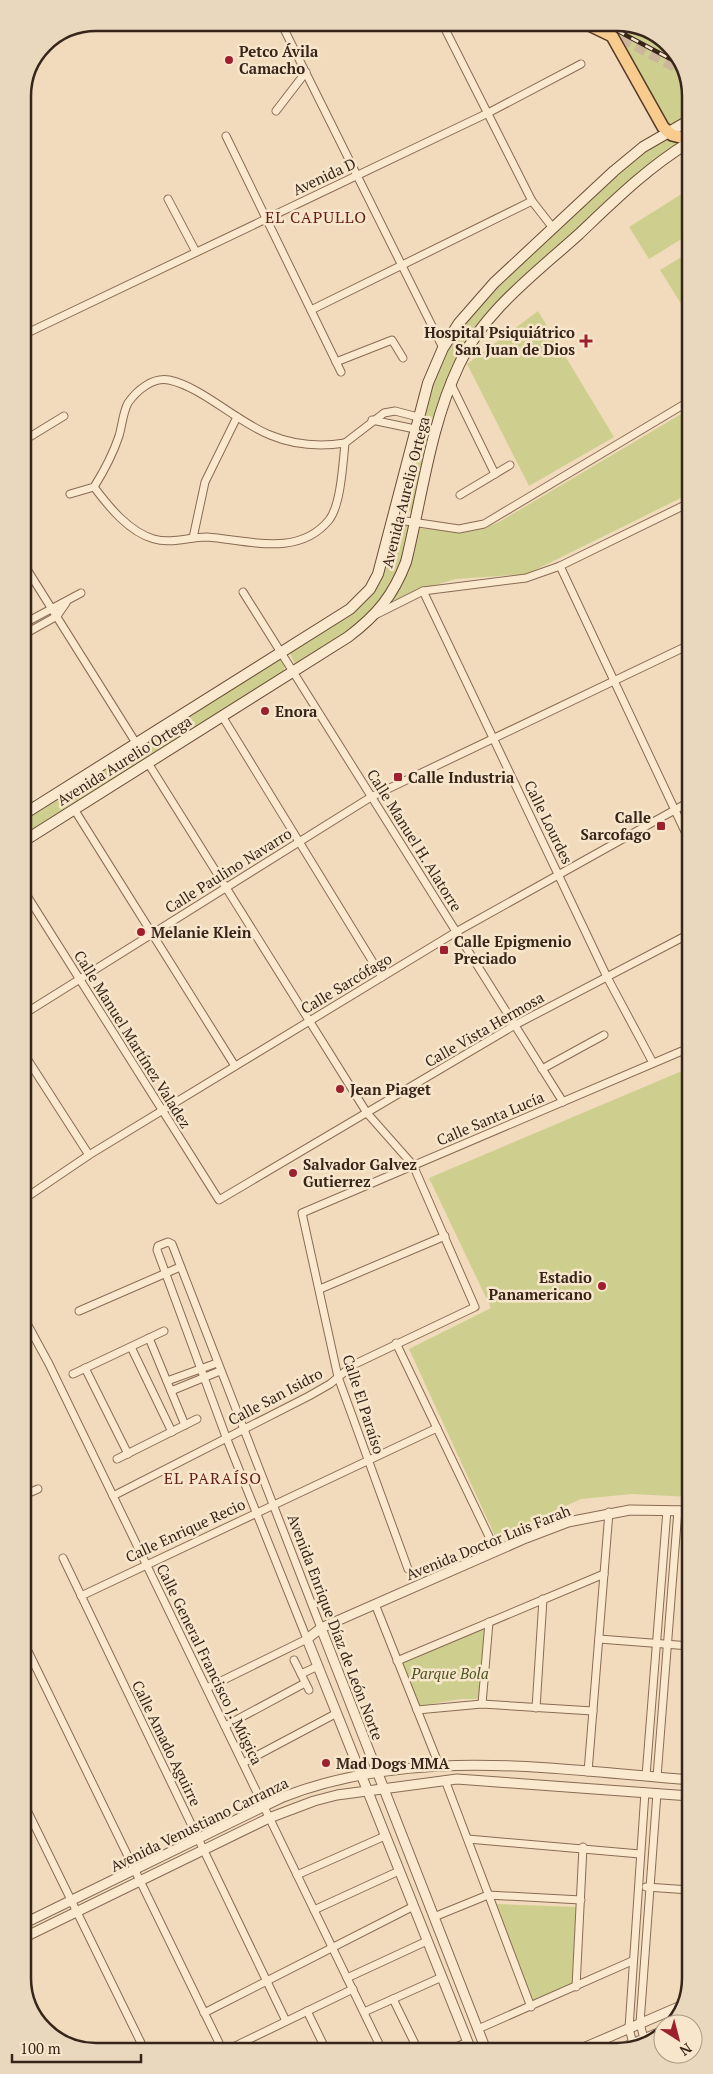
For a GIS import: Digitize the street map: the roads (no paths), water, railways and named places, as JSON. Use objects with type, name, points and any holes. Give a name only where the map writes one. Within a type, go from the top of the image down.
[{"type":"main road","points":[[602,31],[612,36]]},
{"type":"main road","points":[[610,31],[667,132],[682,137]]},
{"type":"main road","name":"Avenida Aurelio Ortega","points":[[31,810],[350,609],[370,589],[378,574],[416,422],[428,383],[443,348],[460,323],[494,283],[630,157],[682,124]]},
{"type":"main road","name":"Avenida Aurelio Ortega","points":[[31,836],[348,637],[376,614],[400,578],[442,407],[469,348],[506,302],[646,172],[682,148]]},
{"type":"street","points":[[285,31],[443,348]]},
{"type":"street","points":[[446,31],[532,202],[553,228]]},
{"type":"street","name":"Avenida D","points":[[31,331],[488,113],[580,64]]},
{"type":"street","points":[[276,111],[306,72]]},
{"type":"street","points":[[226,136],[341,372]]},
{"type":"street","points":[[168,199],[196,252]]},
{"type":"street","points":[[310,310],[532,202]]},
{"type":"street","points":[[336,362],[392,340],[403,358]]},
{"type":"street","points":[[70,494],[94,487],[105,470],[115,446],[127,404],[143,386],[168,380],[187,387],[269,435],[288,442],[328,446],[345,443],[372,420],[384,413],[395,411],[416,422]]},
{"type":"street","points":[[451,384],[495,474]]},
{"type":"street","points":[[392,519],[459,529],[471,528],[497,519],[682,406]]},
{"type":"street","points":[[31,436],[64,416]]},
{"type":"street","points":[[193,538],[205,482],[237,417]]},
{"type":"street","points":[[372,420],[416,422]]},
{"type":"street","points":[[94,487],[106,502],[139,533],[154,539],[174,541],[205,537],[276,545],[297,541],[316,534],[330,519],[341,482],[345,443]]},
{"type":"street","points":[[460,495],[510,465]]},
{"type":"street","points":[[376,614],[423,592],[526,578],[560,566],[682,506]]},
{"type":"street","points":[[560,566],[682,825]]},
{"type":"street","points":[[31,575],[136,743]]},
{"type":"street","name":"Calle Manuel H. Alatorre","points":[[243,592],[563,1102]]},
{"type":"street","name":"Calle Lourdes","points":[[423,592],[607,977],[653,1063]]},
{"type":"street","points":[[31,620],[66,603],[81,593]]},
{"type":"street","points":[[31,631],[57,616],[66,603]]},
{"type":"street","points":[[371,797],[682,648]]},
{"type":"street","points":[[222,716],[382,977]]},
{"type":"street","points":[[148,763],[367,1113],[414,1165],[445,1236],[320,1288]]},
{"type":"street","name":"Calle Paulino Navarro","points":[[31,1010],[371,797]]},
{"type":"street","name":"Calle Sarcófago","points":[[31,1194],[89,1155],[456,932],[682,806]]},
{"type":"street","points":[[74,809],[235,1066]]},
{"type":"street","name":"Calle Manuel Martínez Valadez","points":[[31,902],[219,1200]]},
{"type":"street","name":"Calle Vista Hermosa","points":[[219,1200],[515,1025],[682,938]]},
{"type":"street","points":[[542,1069],[604,1035]]},
{"type":"street","name":"Calle Santa Lucía","points":[[302,1213],[682,1051]]},
{"type":"street","points":[[31,1065],[89,1155]]},
{"type":"street","name":"Calle El Paraíso","points":[[302,1213],[320,1288],[338,1377],[408,1569]]},
{"type":"street","name":"Calle San Isidro","points":[[113,1496],[309,1396],[353,1365],[396,1342],[475,1307],[445,1236]]},
{"type":"street","name":"Avenida Enrique Díaz de León Norte","points":[[468,2043],[226,1438],[157,1248],[170,1242],[483,2043]]},
{"type":"street","points":[[79,1311],[180,1267]]},
{"type":"street","points":[[73,1374],[164,1330]]},
{"type":"street","name":"Calle General Francisco J. Múgica","points":[[31,1332],[113,1496],[379,2043]]},
{"type":"street","points":[[150,1338],[185,1425]]},
{"type":"street","points":[[396,1342],[496,1552]]},
{"type":"street","points":[[131,1347],[172,1432]]},
{"type":"street","points":[[167,1381],[218,1364]]},
{"type":"street","points":[[85,1368],[128,1454]]},
{"type":"street","points":[[171,1391],[220,1371]]},
{"type":"street","points":[[117,1459],[197,1419]]},
{"type":"street","name":"Calle Enrique Recio","points":[[81,1596],[437,1428]]},
{"type":"street","points":[[31,1492],[38,1489]]},
{"type":"street","points":[[646,1776],[666,1510]]},
{"type":"street","points":[[657,1777],[678,1510]]},
{"type":"street","name":"Avenida Doctor Luis Farah","points":[[307,1639],[321,1628],[568,1522],[609,1512],[682,1510]]},
{"type":"street","points":[[588,1772],[609,1512]]},
{"type":"street","name":"Calle Amado Aguirre","points":[[63,1558],[286,2021]]},
{"type":"street","points":[[397,1661],[604,1574]]},
{"type":"street","points":[[536,1708],[543,1599]]},
{"type":"street","points":[[375,1604],[439,1765]]},
{"type":"street","points":[[482,1704],[489,1622]]},
{"type":"street","points":[[206,1688],[307,1639]]},
{"type":"street","points":[[599,1639],[682,1645]]},
{"type":"street","points":[[31,1660],[220,2043]]},
{"type":"street","points":[[225,1726],[307,1687],[294,1660]]},
{"type":"street","points":[[301,1674],[318,1666]]},
{"type":"street","points":[[417,1710],[482,1704],[593,1712]]},
{"type":"street","points":[[243,1763],[337,1713]]},
{"type":"street","name":"Avenida Venustiano Carranza","points":[[31,1920],[264,1806],[301,1790],[361,1774],[439,1765],[479,1764],[682,1779]]},
{"type":"street","points":[[445,1780],[531,2007]]},
{"type":"street","name":"Avenida Venustiano Carranza","points":[[31,1934],[270,1818],[314,1801],[367,1790],[445,1780],[488,1780],[682,1795]]},
{"type":"street","points":[[632,2041],[629,2028],[632,1961],[640,1887],[640,1854],[645,1792]]},
{"type":"street","points":[[644,2037],[640,2023],[656,1793]]},
{"type":"street","points":[[31,1818],[141,2043]]},
{"type":"street","points":[[297,1875],[385,1836]]},
{"type":"street","points":[[468,1839],[583,1847],[640,1854]]},
{"type":"street","points":[[576,1986],[583,1847]]},
{"type":"street","points":[[314,1910],[399,1871]]},
{"type":"street","points":[[640,1887],[682,1889]]},
{"type":"street","points":[[434,1917],[488,1895],[581,1900]]},
{"type":"street","points":[[204,2013],[267,1983],[332,1946],[414,1906]]},
{"type":"street","points":[[347,1978],[427,1941]]},
{"type":"street","points":[[478,2029],[632,1961]]},
{"type":"street","points":[[364,2012],[442,1977]]},
{"type":"street","points":[[241,2043],[353,1989]]},
{"type":"street","points":[[393,1999],[415,2043]]},
{"type":"street","points":[[595,2043],[673,2009]]},
{"type":"street","points":[[306,2011],[322,2043]]},
{"type":"tunnel","points":[[609,31],[674,66]]},
{"type":"railway","points":[[618,31],[670,59]]},
{"type":"place","name":"Petco Ávila Camacho","points":[[229,60]]},
{"type":"place","name":"Hospital Psiquiátrico San Juan de Dios","points":[[586,341]]},
{"type":"place","name":"Enora","points":[[265,711]]},
{"type":"place","name":"Calle Industria","points":[[398,777]]},
{"type":"place","name":"Calle Sarcofago","points":[[661,826]]},
{"type":"place","name":"Melanie Klein","points":[[141,932]]},
{"type":"place","name":"Calle Epigmenio Preciado","points":[[444,950]]},
{"type":"place","name":"Jean Piaget","points":[[340,1089]]},
{"type":"place","name":"Salvador Galvez Gutierrez","points":[[293,1173]]},
{"type":"place","name":"Estadio Panamericano","points":[[602,1286]]},
{"type":"place","name":"Mad Dogs MMA","points":[[326,1763]]},
{"type":"district","name":"EL CAPULLO","points":[[316,217]]},
{"type":"district","name":"EL PARAÍSO","points":[[213,1478]]},
{"type":"park label","name":"Parque Bola","points":[[450,1673]]}]
